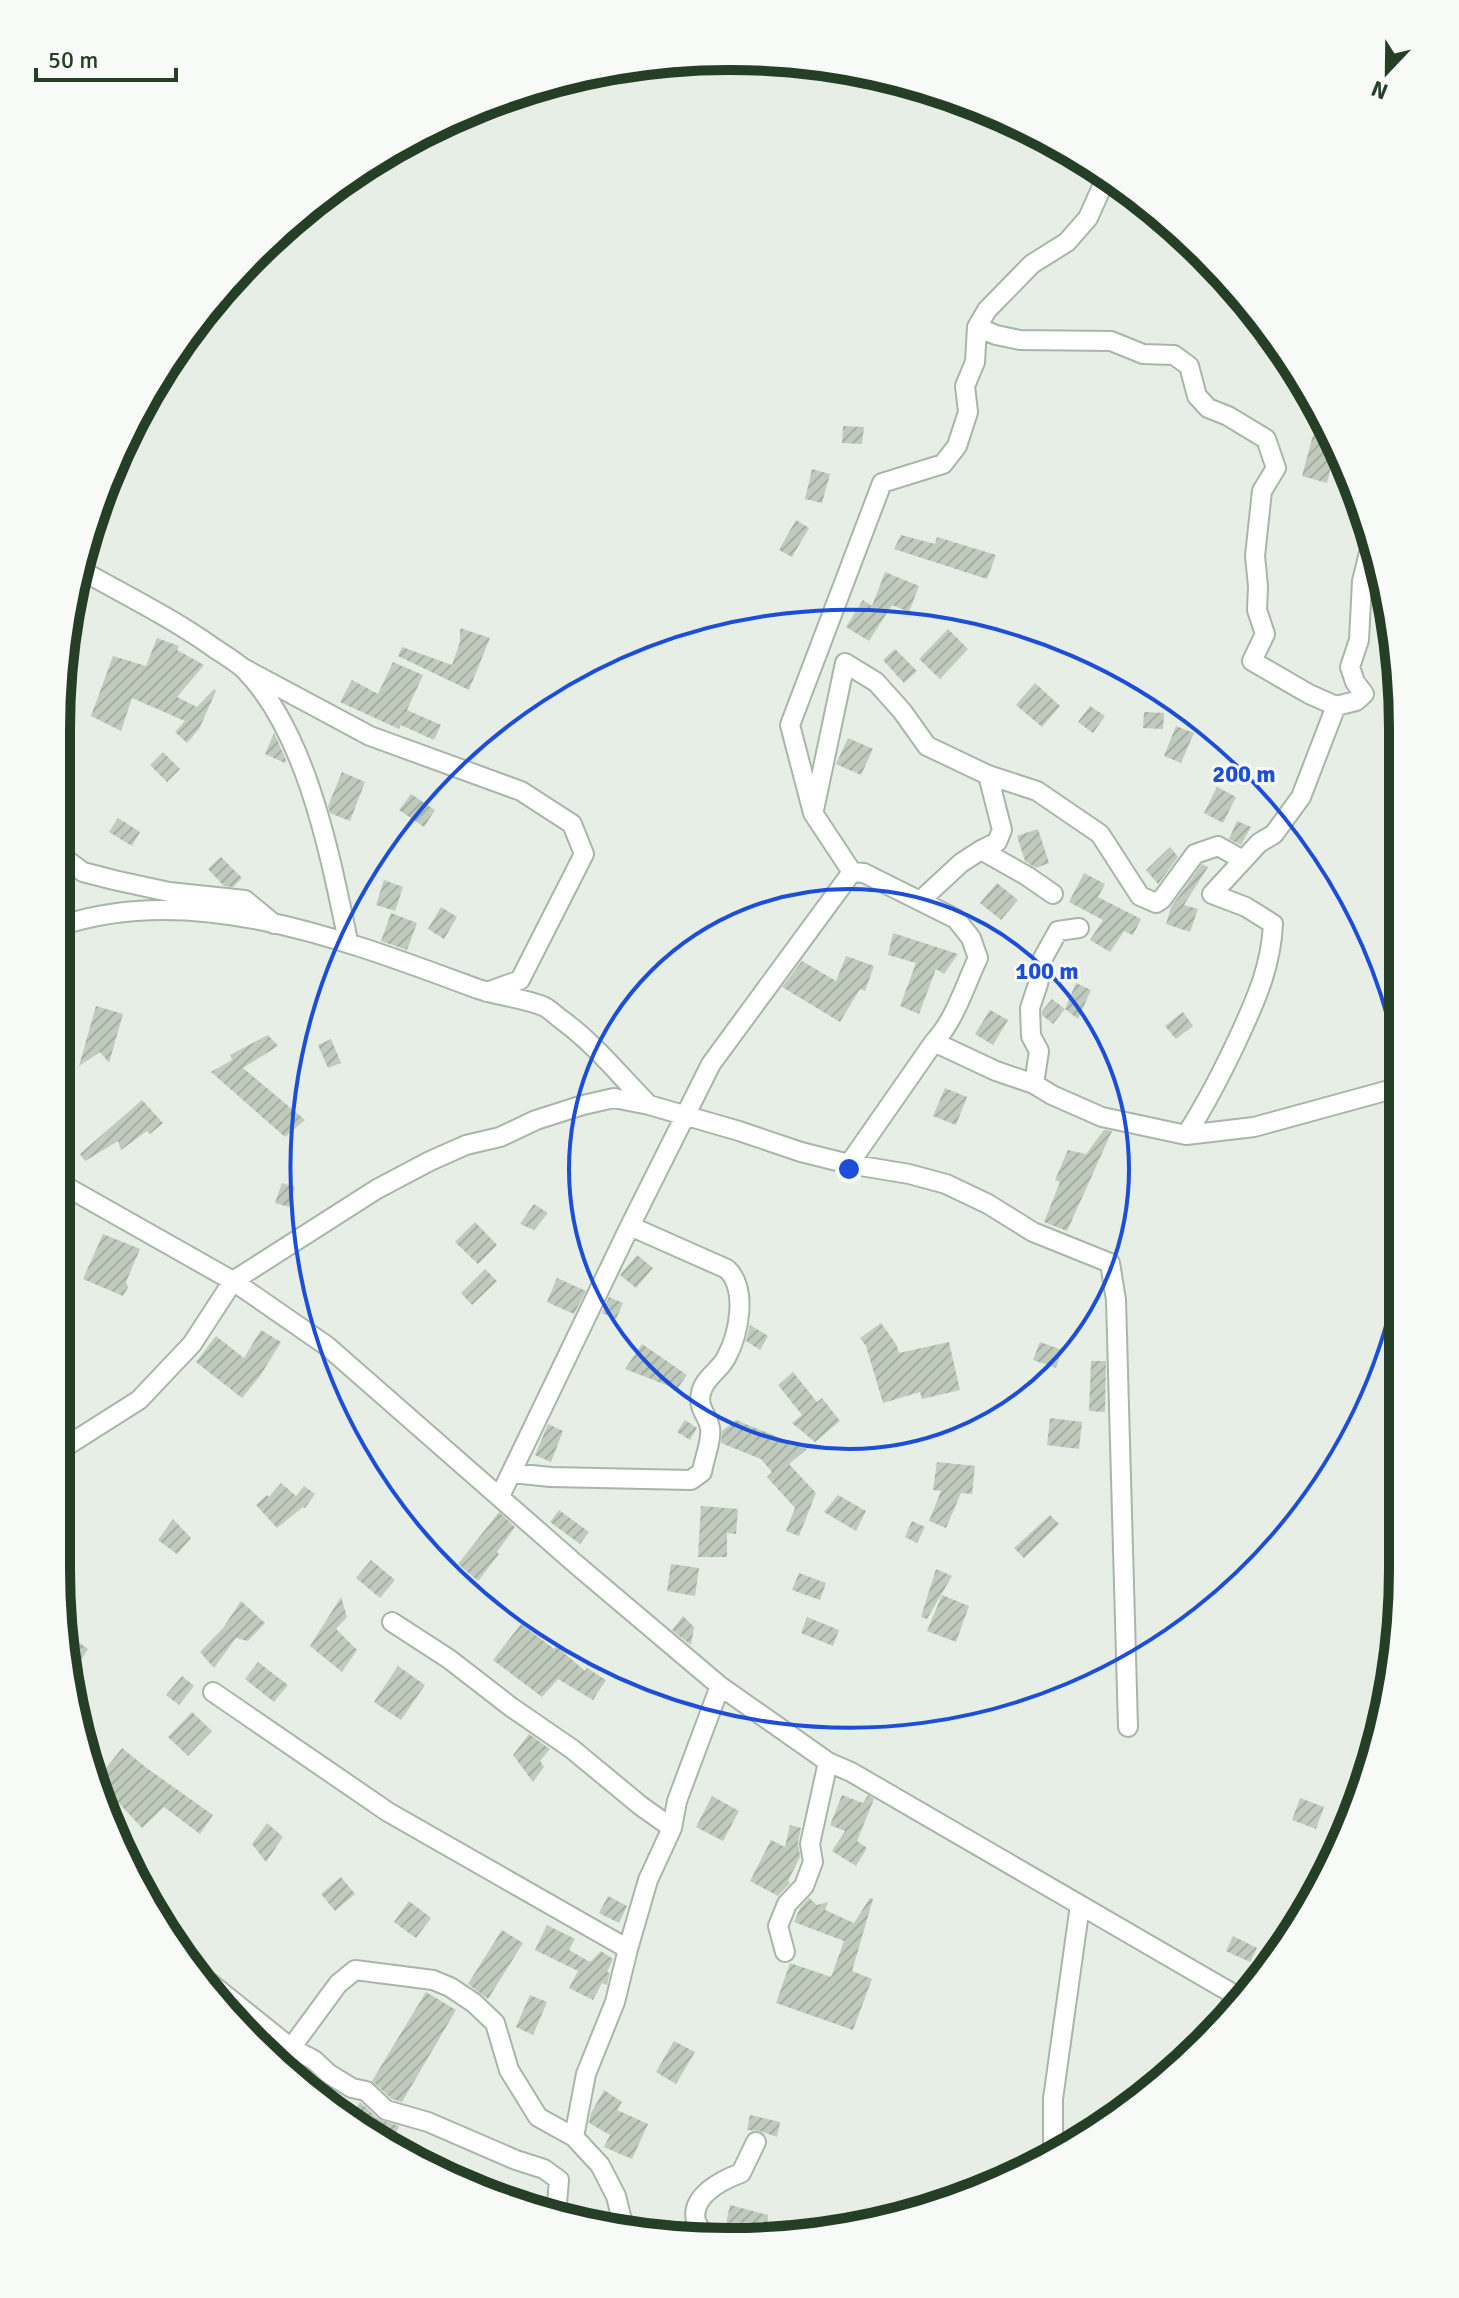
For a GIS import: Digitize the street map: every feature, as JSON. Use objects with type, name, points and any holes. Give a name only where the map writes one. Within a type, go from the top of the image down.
[{"type":"street","points":[[852,872],[813,813],[790,725],[882,483],[943,464],[957,446],[968,412],[965,386],[975,362],[977,327],[987,310],[1007,293],[1032,264],[1067,242],[1088,218],[1101,189]]},
{"type":"street","points":[[977,327],[1020,340],[1111,341],[1143,354],[1174,355],[1189,366],[1197,396],[1208,408],[1266,439],[1276,468],[1262,491],[1260,501],[1255,556],[1257,610],[1265,634],[1252,661],[1336,706],[1356,701],[1364,694],[1355,682],[1350,667],[1359,640],[1362,581],[1367,560]]},
{"type":"street","points":[[89,574],[194,634],[243,668],[370,736],[521,791],[572,824],[584,854],[520,980],[487,992]]},
{"type":"street","points":[[826,627],[834,649],[845,663],[876,682],[927,746],[988,775],[1037,791],[1100,834],[1140,896],[1148,901],[1156,903],[1162,899],[1195,854],[1218,846],[1243,860]]},
{"type":"street","points":[[813,813],[845,663]]},
{"type":"street","points":[[243,668],[282,720],[313,800],[348,941]]},
{"type":"street","points":[[1186,1135],[1230,1059],[1266,975],[1273,924],[1246,907],[1212,894],[1259,843],[1274,834],[1301,797],[1336,706]]},
{"type":"street","points":[[921,900],[961,863],[997,842],[1002,830],[988,775]]},
{"type":"street","points":[[981,850],[1053,894]]},
{"type":"street","points":[[70,862],[83,872],[169,892],[245,900],[277,926]]},
{"type":"street","points":[[849,1164],[942,1033],[978,958],[971,938],[956,919],[864,873],[852,872]]},
{"type":"street","points":[[500,1496],[711,1064],[852,872]]},
{"type":"street","points":[[70,923],[93,915],[152,908],[205,911],[348,941],[487,992],[544,1006],[590,1040],[649,1105]]},
{"type":"street","points":[[1034,1084],[1039,1051],[1031,1036],[1030,1008],[1043,958],[1058,931],[1079,928]]},
{"type":"street","points":[[934,1042],[996,1071],[1034,1084],[1102,1117],[1186,1135],[1254,1127],[1389,1090]]},
{"type":"street","points":[[70,1444],[139,1400],[192,1344],[233,1281],[377,1189],[454,1150],[500,1137],[536,1120],[614,1098],[684,1115],[801,1152],[909,1174],[946,1184],[988,1204],[1033,1232],[1110,1263],[1116,1300],[1128,1727]]},
{"type":"street","points":[[70,1189],[233,1281],[327,1346],[720,1686],[828,1762],[1233,1994]]},
{"type":"street","points":[[512,1473],[551,1477],[691,1480],[702,1472],[710,1428],[701,1410],[701,1392],[726,1359],[736,1329],[740,1305],[735,1276],[727,1269],[630,1226]]},
{"type":"street","points":[[392,1622],[449,1659],[572,1749],[672,1828]]},
{"type":"street","points":[[574,2137],[586,2074],[615,2002],[648,1880],[672,1828],[677,1801],[720,1686]]},
{"type":"street","points":[[213,1692],[388,1812],[628,1949]]},
{"type":"street","points":[[785,1952],[778,1926],[787,1904],[804,1886],[813,1862],[810,1844],[828,1762]]},
{"type":"street","points":[[1053,2143],[1053,2099],[1080,1905]]},
{"type":"street","points":[[291,2048],[338,1984],[355,1970],[433,1980],[450,1987],[474,2003],[495,2023],[509,2070],[538,2117],[574,2137],[600,2165],[616,2196],[622,2218]]},
{"type":"street","points":[[232,2000],[291,2048],[314,2060],[352,2088],[366,2091],[386,2110],[428,2122],[553,2173],[559,2180],[557,2205]]},
{"type":"street","points":[[700,2227],[696,2221],[698,2202],[721,2180],[741,2173],[756,2142]]},
{"type":"building","points":[[843,426],[864,427],[862,444],[842,443]]},
{"type":"building","points":[[1313,435],[1321,437],[1332,462],[1327,483],[1302,476]]},
{"type":"building","points":[[812,469],[830,474],[822,503],[805,499]]},
{"type":"building","points":[[796,520],[809,528],[792,557],[779,550]]},
{"type":"building","points":[[901,535],[935,544],[937,537],[996,555],[987,579],[894,549]]},
{"type":"building","points":[[885,572],[919,586],[909,612],[892,605],[869,641],[846,627],[863,600],[872,606]]},
{"type":"building","points":[[460,628],[490,638],[469,690],[398,656],[402,647],[452,665],[460,642]]},
{"type":"building","points":[[948,629],[968,649],[940,679],[919,659]]},
{"type":"building","points":[[157,638],[179,646],[177,650],[204,665],[177,697],[197,707],[214,689],[216,691],[199,729],[187,743],[175,732],[185,721],[132,698],[121,731],[91,716],[113,656],[146,666]]},
{"type":"building","points":[[895,649],[917,671],[904,683],[883,660]]},
{"type":"building","points":[[393,662],[423,675],[407,710],[441,725],[434,740],[401,725],[399,729],[340,702],[352,680],[378,694]]},
{"type":"building","points":[[1035,683],[1060,706],[1042,727],[1016,705]]},
{"type":"building","points":[[1090,706],[1105,716],[1093,733],[1078,722]]},
{"type":"building","points":[[1144,712],[1164,713],[1163,729],[1143,728]]},
{"type":"building","points":[[1176,726],[1194,733],[1181,763],[1164,756]]},
{"type":"building","points":[[274,733],[286,760],[285,763],[265,754]]},
{"type":"building","points":[[848,738],[873,749],[861,775],[836,764]]},
{"type":"building","points":[[163,752],[180,769],[167,782],[150,765]]},
{"type":"building","points":[[342,772],[365,782],[350,821],[330,813],[328,806]]},
{"type":"building","points":[[1217,787],[1236,797],[1223,823],[1204,813]]},
{"type":"building","points":[[411,794],[435,810],[424,827],[399,810]]},
{"type":"building","points":[[118,818],[140,832],[132,846],[109,832]]},
{"type":"building","points":[[1237,821],[1251,827],[1241,845],[1229,839]]},
{"type":"building","points":[[1038,829],[1049,863],[1036,868],[1025,861],[1017,836]]},
{"type":"building","points":[[1170,847],[1178,857],[1158,884],[1146,870]]},
{"type":"building","points":[[221,857],[242,878],[233,887],[224,886],[208,869]]},
{"type":"building","points":[[1202,864],[1208,867],[1184,905],[1198,909],[1190,932],[1166,924],[1171,907]]},
{"type":"building","points":[[1084,873],[1105,884],[1098,897],[1141,919],[1133,935],[1124,931],[1110,952],[1090,940],[1103,920],[1069,902]]},
{"type":"building","points":[[384,880],[403,887],[395,911],[376,905]]},
{"type":"building","points":[[997,883],[1018,900],[1001,920],[980,903]]},
{"type":"building","points":[[441,907],[457,917],[444,939],[428,929]]},
{"type":"building","points":[[391,913],[417,923],[407,950],[381,941]]},
{"type":"building","points":[[893,933],[958,954],[944,974],[936,969],[919,1014],[900,1006],[916,963],[888,955]]},
{"type":"building","points":[[846,956],[874,966],[865,991],[860,989],[840,1022],[782,987],[802,961],[836,981]]},
{"type":"building","points":[[1076,983],[1091,990],[1078,1019],[1065,1009]]},
{"type":"building","points":[[1052,999],[1065,1009],[1053,1024],[1042,1015]]},
{"type":"building","points":[[96,1006],[123,1014],[109,1063],[100,1052],[79,1066]]},
{"type":"building","points":[[990,1010],[1008,1020],[993,1045],[975,1034]]},
{"type":"building","points":[[1183,1012],[1193,1026],[1176,1039],[1165,1026]]},
{"type":"building","points":[[268,1035],[278,1046],[243,1068],[305,1120],[285,1137],[211,1072],[232,1060],[230,1055]]},
{"type":"building","points":[[331,1039],[341,1063],[328,1068],[318,1045]]},
{"type":"building","points":[[945,1088],[967,1097],[956,1125],[933,1116]]},
{"type":"building","points":[[142,1100],[163,1123],[121,1150],[118,1141],[85,1161],[80,1154]]},
{"type":"building","points":[[1104,1130],[1112,1131],[1067,1231],[1044,1222],[1060,1182],[1055,1180],[1068,1150],[1086,1154]]},
{"type":"building","points":[[282,1183],[295,1187],[289,1207],[275,1203]]},
{"type":"building","points":[[534,1204],[548,1213],[534,1230],[520,1224]]},
{"type":"building","points":[[475,1222],[497,1245],[478,1264],[455,1242]]},
{"type":"building","points":[[103,1234],[140,1249],[123,1296],[83,1279]]},
{"type":"building","points":[[637,1255],[653,1268],[636,1288],[620,1275]]},
{"type":"building","points":[[485,1269],[497,1281],[472,1305],[461,1293]]},
{"type":"building","points":[[557,1278],[586,1291],[574,1314],[547,1302]]},
{"type":"building","points":[[609,1297],[623,1303],[616,1319],[602,1313]]},
{"type":"building","points":[[881,1323],[899,1353],[949,1342],[960,1390],[922,1399],[920,1392],[883,1403],[866,1346],[860,1338]]},
{"type":"building","points":[[750,1325],[768,1336],[760,1350],[746,1341]]},
{"type":"building","points":[[261,1330],[281,1342],[242,1398],[196,1362],[216,1336],[244,1358]]},
{"type":"building","points":[[1040,1342],[1062,1350],[1056,1368],[1033,1360]]},
{"type":"building","points":[[642,1344],[687,1375],[677,1389],[625,1369]]},
{"type":"building","points":[[1091,1361],[1106,1361],[1105,1412],[1089,1411]]},
{"type":"building","points":[[793,1372],[817,1402],[822,1398],[840,1421],[815,1442],[792,1423],[802,1415],[778,1385]]},
{"type":"building","points":[[1050,1418],[1082,1422],[1079,1449],[1047,1445]]},
{"type":"building","points":[[685,1420],[697,1428],[690,1440],[677,1432]]},
{"type":"building","points":[[736,1420],[807,1449],[789,1464],[816,1493],[799,1536],[786,1531],[795,1508],[767,1477],[772,1472],[761,1459],[721,1443],[722,1431]]},
{"type":"building","points":[[548,1424],[563,1431],[551,1462],[535,1455]]},
{"type":"building","points":[[937,1462],[975,1466],[972,1494],[961,1493],[946,1528],[929,1521],[941,1491],[933,1490]]},
{"type":"building","points":[[281,1483],[296,1496],[304,1486],[315,1494],[305,1508],[277,1528],[256,1505],[267,1495],[269,1497]]},
{"type":"building","points":[[838,1495],[866,1511],[856,1531],[824,1512]]},
{"type":"building","points":[[701,1506],[738,1509],[736,1534],[727,1533],[727,1557],[698,1557]]},
{"type":"building","points":[[559,1510],[589,1532],[580,1544],[550,1522]]},
{"type":"building","points":[[499,1512],[515,1527],[478,1581],[458,1564]]},
{"type":"building","points":[[1050,1515],[1059,1524],[1024,1558],[1014,1548]]},
{"type":"building","points":[[173,1519],[191,1538],[177,1554],[158,1540]]},
{"type":"building","points":[[912,1521],[925,1527],[917,1543],[905,1537]]},
{"type":"building","points":[[371,1560],[395,1580],[380,1598],[356,1578]]},
{"type":"building","points":[[671,1564],[699,1568],[695,1596],[667,1591]]},
{"type":"building","points":[[936,1569],[952,1576],[927,1619],[921,1617]]},
{"type":"building","points":[[799,1573],[826,1583],[820,1600],[792,1590]]},
{"type":"building","points":[[942,1595],[969,1606],[956,1642],[927,1631]]},
{"type":"building","points":[[341,1597],[347,1617],[336,1629],[357,1650],[342,1672],[310,1646]]},
{"type":"building","points":[[241,1601],[265,1623],[248,1641],[236,1638],[214,1668],[200,1652],[223,1628]]},
{"type":"building","points":[[683,1616],[694,1627],[691,1645],[672,1630]]},
{"type":"building","points":[[807,1617],[839,1630],[833,1646],[801,1633]]},
{"type":"building","points":[[521,1624],[554,1649],[556,1646],[585,1671],[587,1668],[606,1680],[593,1700],[558,1679],[542,1697],[493,1660]]},
{"type":"building","points":[[74,1639],[88,1649],[78,1664]]},
{"type":"building","points":[[258,1662],[288,1685],[274,1702],[245,1679]]},
{"type":"building","points":[[398,1666],[425,1685],[401,1720],[374,1702]]},
{"type":"building","points":[[182,1676],[194,1686],[179,1705],[166,1695]]},
{"type":"building","points":[[192,1712],[212,1731],[188,1756],[168,1737]]},
{"type":"building","points":[[529,1734],[550,1749],[540,1761],[544,1767],[533,1782],[513,1755]]},
{"type":"building","points":[[122,1748],[213,1815],[200,1834],[164,1807],[142,1828],[119,1803],[115,1808],[103,1773]]},
{"type":"building","points":[[842,1795],[863,1803],[868,1795],[874,1799],[857,1841],[867,1848],[856,1866],[832,1851],[845,1831],[830,1825]]},
{"type":"building","points":[[712,1796],[739,1811],[723,1841],[696,1827]]},
{"type":"building","points":[[1300,1798],[1324,1807],[1316,1829],[1292,1820]]},
{"type":"building","points":[[267,1823],[283,1837],[266,1862],[252,1844]]},
{"type":"building","points":[[790,1825],[801,1828],[798,1842],[800,1857],[788,1881],[790,1883],[778,1896],[750,1881],[771,1840],[785,1847]]},
{"type":"building","points":[[341,1877],[355,1894],[335,1911],[321,1894]]},
{"type":"building","points":[[608,1896],[627,1906],[619,1923],[599,1913]]},
{"type":"building","points":[[809,1898],[817,1905],[828,1902],[825,1910],[854,1923],[870,1898],[873,1899],[852,1971],[872,1979],[853,2030],[776,2003],[790,1963],[831,1977],[844,1941],[794,1922]]},
{"type":"building","points":[[409,1901],[431,1918],[416,1938],[394,1922]]},
{"type":"building","points":[[547,1925],[575,1939],[569,1950],[590,1962],[601,1951],[613,1959],[607,1972],[610,1973],[607,1985],[602,1983],[593,2000],[569,1988],[578,1971],[535,1950]]},
{"type":"building","points":[[502,1930],[523,1943],[488,1999],[468,1984]]},
{"type":"building","points":[[1233,1936],[1257,1948],[1250,1962],[1226,1951]]},
{"type":"building","points":[[426,1992],[456,2010],[402,2102],[392,2099],[372,2081]]},
{"type":"building","points":[[530,1995],[547,2002],[533,2035],[516,2027]]},
{"type":"building","points":[[674,2041],[695,2052],[676,2084],[656,2072]]},
{"type":"building","points":[[604,2090],[622,2102],[617,2110],[648,2124],[632,2159],[604,2147],[610,2135],[589,2123]]},
{"type":"building","points":[[360,2102],[378,2119],[399,2126],[395,2137],[363,2117],[355,2111]]},
{"type":"building","points":[[750,2115],[780,2122],[777,2137],[747,2130]]},
{"type":"building","points":[[730,2205],[768,2215],[767,2226],[763,2227],[725,2228]]}]
